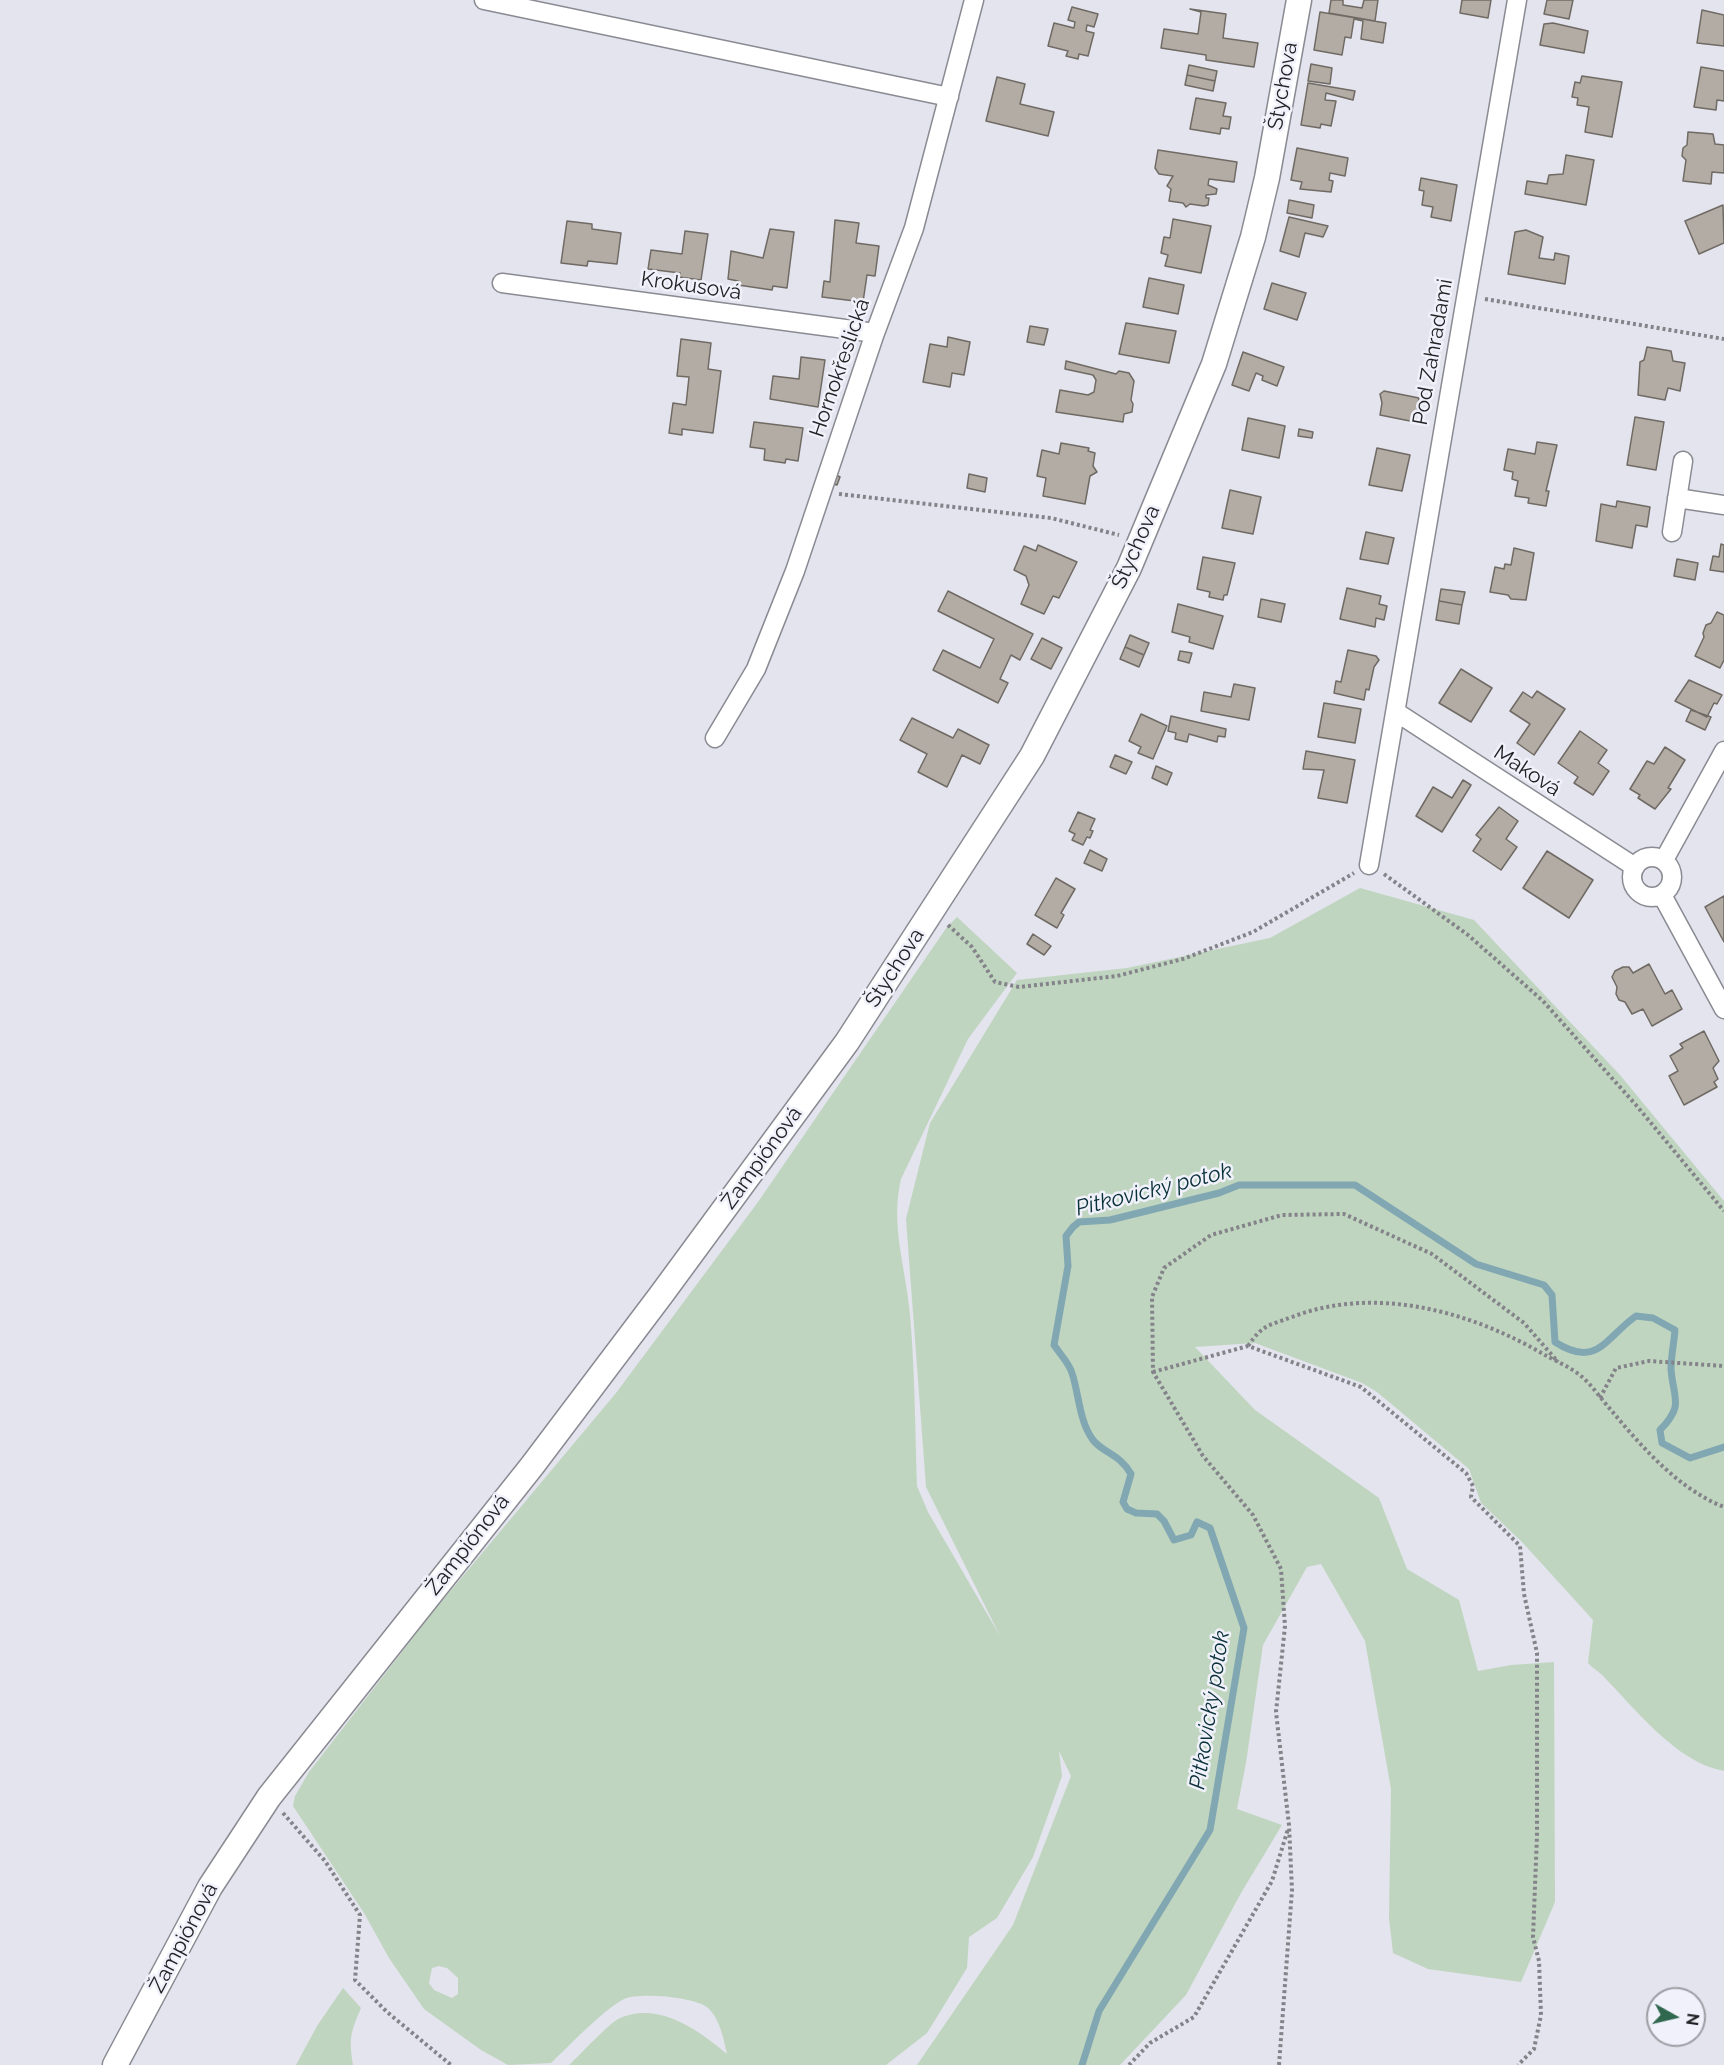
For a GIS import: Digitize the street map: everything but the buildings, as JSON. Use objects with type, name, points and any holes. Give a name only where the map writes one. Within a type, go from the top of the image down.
[{"type":"street","points":[[484,0],[949,97]]},
{"type":"street","name":"Hornokřeslická","points":[[715,738],[756,669],[795,571],[875,333],[914,228],[974,0]]},
{"type":"street","name":"Štychova","points":[[847,1042],[1032,756],[1129,568],[1214,364],[1253,237],[1267,178],[1299,0]]},
{"type":"street","name":"Pod Zahradami","points":[[1369,865],[1517,0]]},
{"type":"street","name":"Krokusová","points":[[502,283],[875,333]]},
{"type":"street","points":[[1672,532],[1683,461]]},
{"type":"street","points":[[1677,498],[1724,505]]},
{"type":"street","name":"Maková","points":[[1396,712],[1635,867]]},
{"type":"street","points":[[1664,860],[1724,751]]},
{"type":"street","points":[[1647,857],[1664,860],[1673,875],[1670,886],[1662,894],[1651,897],[1640,893],[1632,878],[1635,867],[1647,857]]},
{"type":"street","points":[[1662,894],[1724,1009]]},
{"type":"street","name":"Žampiónová","points":[[115,2065],[210,1887],[269,1797],[532,1466],[847,1042]]},
{"type":"path","points":[[1466,296],[1724,339]]},
{"type":"path","points":[[821,492],[1051,518],[1140,540]]},
{"type":"path","points":[[932,911],[972,947],[995,982],[1018,987],[1117,976],[1183,959],[1252,932],[1369,865],[1468,934],[1543,1001],[1636,1104],[1724,1211]]},
{"type":"path","points":[[1279,2065],[1292,1890],[1289,1826],[1276,1712],[1285,1626],[1281,1569],[1253,1515],[1203,1456],[1153,1372],[1152,1297],[1164,1268],[1211,1235],[1282,1215],[1344,1214],[1432,1254],[1524,1323],[1558,1362]]},
{"type":"path","points":[[1248,1346],[1260,1329],[1318,1307],[1374,1304],[1422,1306],[1481,1324],[1525,1343],[1581,1376],[1638,1442],[1675,1477],[1708,1501],[1724,1507]]},
{"type":"path","points":[[1153,1372],[1248,1346],[1361,1387],[1375,1396],[1466,1473],[1473,1486],[1471,1497],[1520,1546],[1524,1594],[1537,1653],[1537,1835],[1533,1937],[1539,1961],[1541,2015],[1534,2049],[1518,2065]]},
{"type":"path","points":[[1600,1398],[1616,1368],[1649,1361],[1681,1365],[1724,1366]]},
{"type":"path","points":[[269,1797],[325,1861],[360,1915],[355,1980],[387,2012],[451,2065]]},
{"type":"path","points":[[1129,2065],[1150,2043],[1194,2017],[1272,1881],[1289,1826]]},
{"type":"green space","points":[[1360,888],[1474,920],[1620,1075],[1724,1201],[1724,1771],[1706,1766],[1673,1745],[1642,1718],[1588,1663],[1593,1620],[1522,1542],[1481,1503],[1469,1469],[1377,1392],[1362,1383],[1255,1343],[1195,1347],[1255,1410],[1379,1498],[1407,1569],[1459,1600],[1478,1671],[1511,1665],[1554,1662],[1555,1902],[1521,1982],[1428,1969],[1393,1953],[1389,1918],[1391,1789],[1365,1641],[1321,1564],[1307,1567],[1263,1645],[1237,1809],[1282,1825],[1241,1893],[1186,1995],[1120,2065],[917,2065],[1013,1925],[1071,1776],[1059,1751],[1062,1776],[1033,1857],[997,1918],[969,1937],[967,1968],[927,2033],[886,2065],[569,2065],[615,2021],[635,2014],[649,2013],[664,2016],[692,2028],[727,2054],[723,2036],[708,2008],[680,1998],[642,1996],[624,1999],[616,2004],[551,2063],[508,2065],[481,2050],[424,2009],[293,1806],[295,1796],[309,1772],[432,1613],[616,1393],[758,1202],[947,927],[957,917],[1017,973],[968,1039],[901,1179],[897,1213],[912,1336],[917,1486],[928,1512],[1000,1636],[926,1487],[906,1219],[930,1123],[1017,980],[1127,968],[1270,938]],"holes":[[[439,1966],[447,1968],[458,1978],[458,1994],[452,1998],[434,1990],[429,1983],[432,1968]]]},
{"type":"green space","points":[[343,1988],[361,2008],[351,2036],[353,2065],[296,2065],[317,2026]]},
{"type":"waterway","name":"Pitkovický potok","points":[[1082,2065],[1099,2011],[1210,1830],[1244,1628],[1210,1528],[1197,1522],[1191,1535],[1174,1540],[1164,1521],[1157,1514],[1136,1513],[1127,1509],[1123,1502],[1131,1474],[1122,1462],[1097,1444],[1088,1433],[1071,1369],[1054,1345],[1068,1266],[1066,1236],[1073,1227],[1079,1222],[1110,1220],[1219,1193],[1239,1185],[1355,1185],[1476,1264],[1544,1285],[1552,1295],[1555,1342],[1569,1350],[1581,1352],[1600,1347],[1636,1316],[1653,1318],[1675,1330],[1671,1369],[1676,1401],[1673,1414],[1660,1430],[1662,1443],[1690,1458],[1724,1447]]}]
